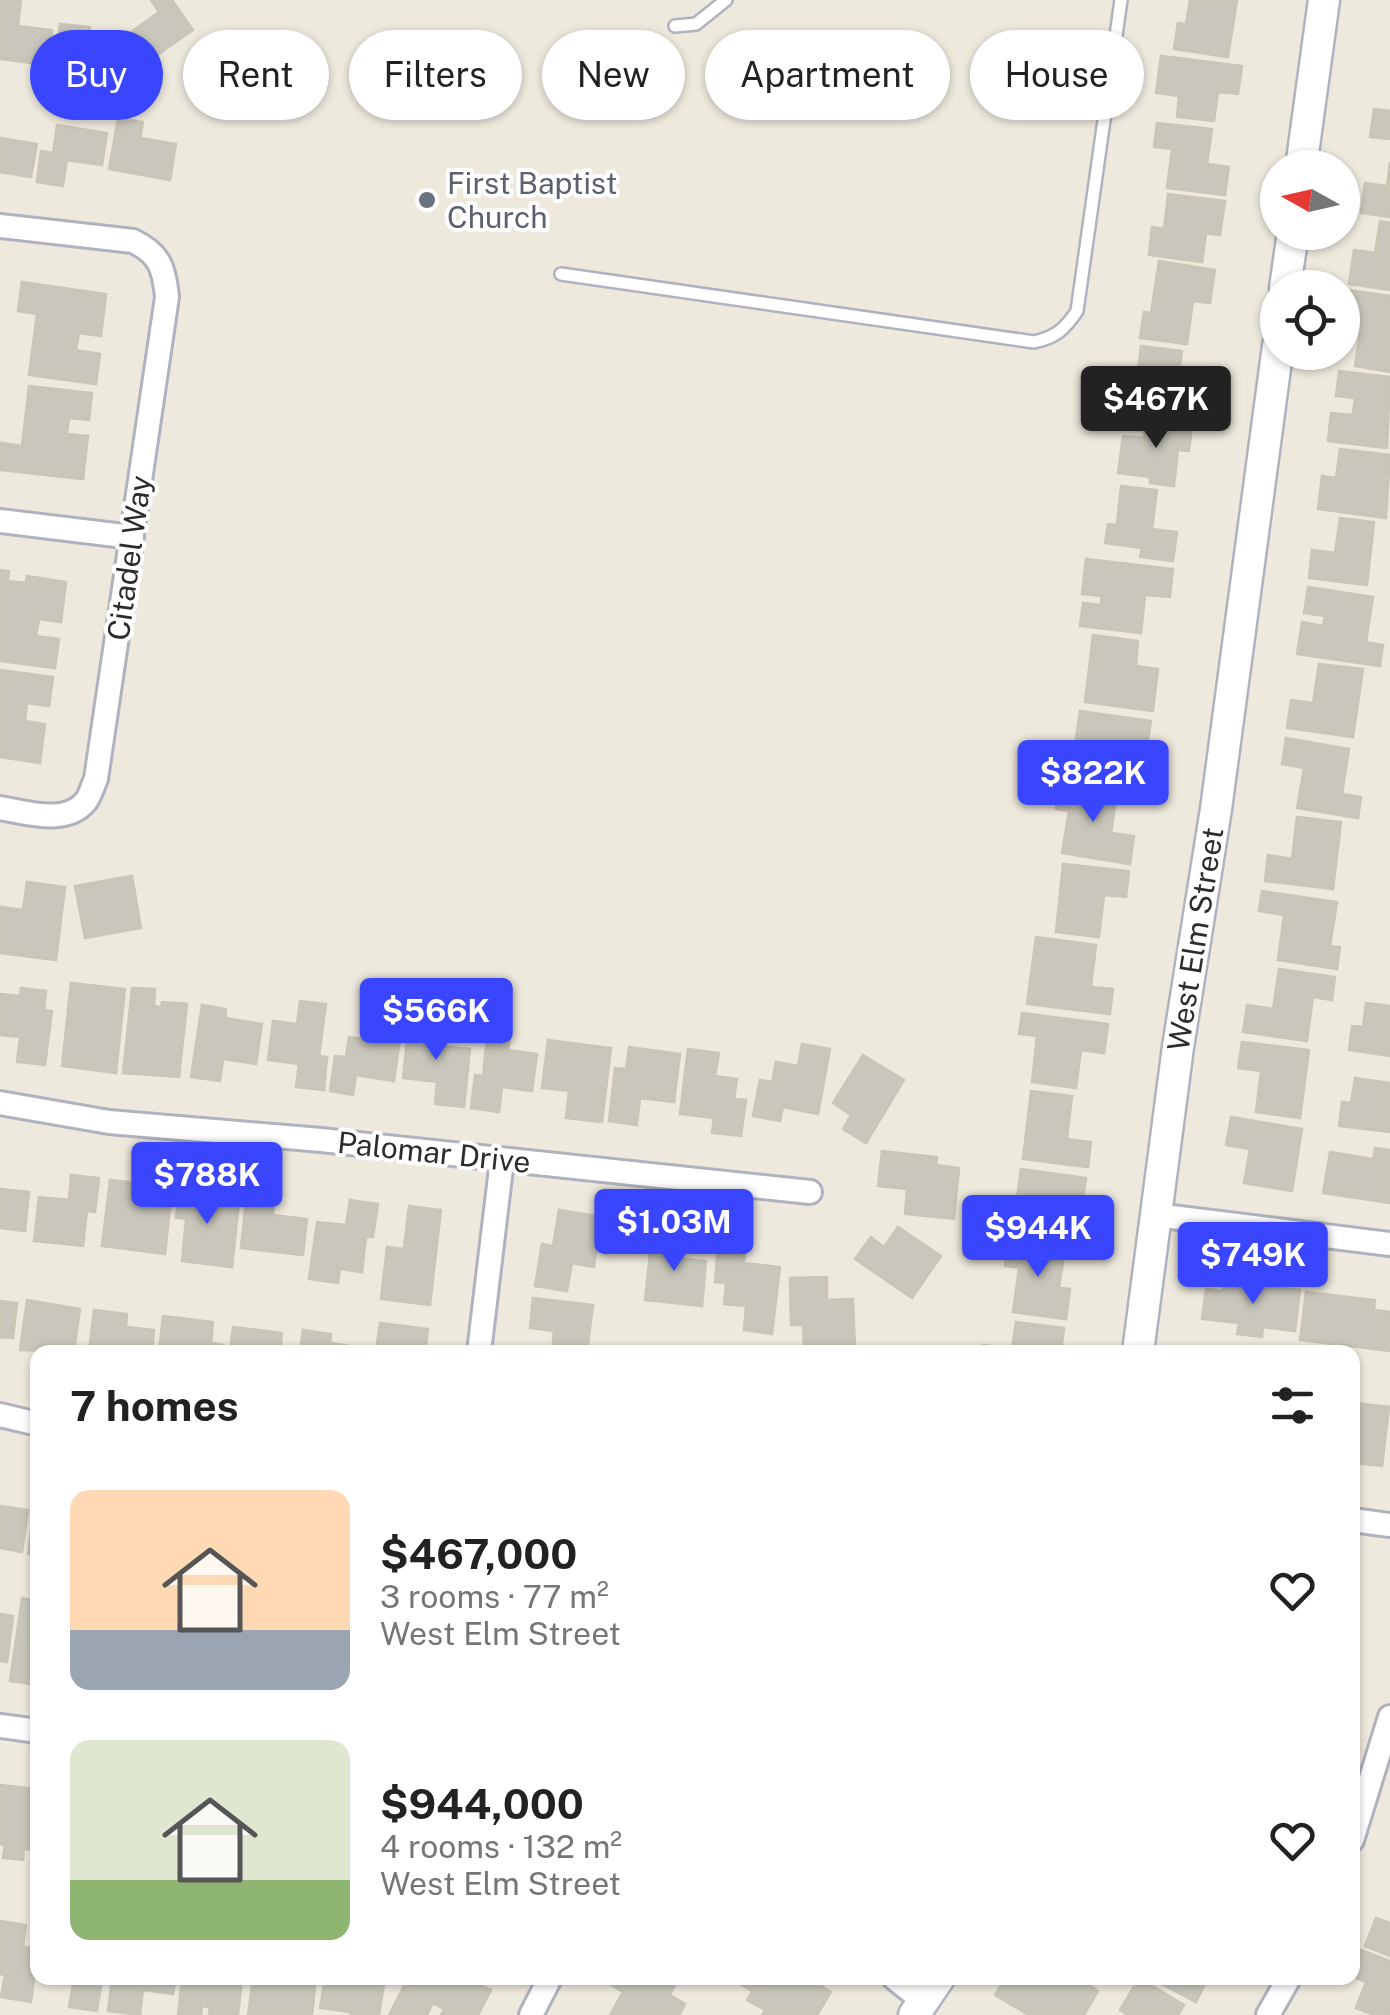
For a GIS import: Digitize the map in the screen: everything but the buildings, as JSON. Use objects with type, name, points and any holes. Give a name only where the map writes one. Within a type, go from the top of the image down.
[{"type":"street","points":[[1304,150],[1324,0]]},
{"type":"street","name":"Citadel Way","points":[[0,226],[133,242],[153,251],[164,268],[167,297],[96,779],[86,802],[70,813],[47,816],[0,808]]},
{"type":"street","name":"West Elm Street","points":[[1139,1345],[1275,370]]},
{"type":"street","points":[[0,520],[132,537]]},
{"type":"street","name":"Palomar Drive","points":[[0,1103],[109,1122],[810,1192]]},
{"type":"street","points":[[480,1345],[502,1160]]},
{"type":"street","points":[[1155,1215],[1390,1244]]},
{"type":"street","points":[[0,1416],[30,1422]]},
{"type":"street","points":[[1360,1521],[1390,1524]]},
{"type":"street","points":[[1360,1814],[1390,1717]]},
{"type":"street","points":[[0,1726],[30,1730]]},
{"type":"street","points":[[531,2015],[546,1985]]},
{"type":"street","points":[[1268,2015],[1285,1985]]},
{"type":"lane","points":[[675,26],[696,24],[726,0]]},
{"type":"lane","points":[[561,274],[1034,342],[1051,338],[1064,330],[1077,312],[1121,0]]},
{"type":"place","name":"First Baptist Church","points":[[427,200]]}]
